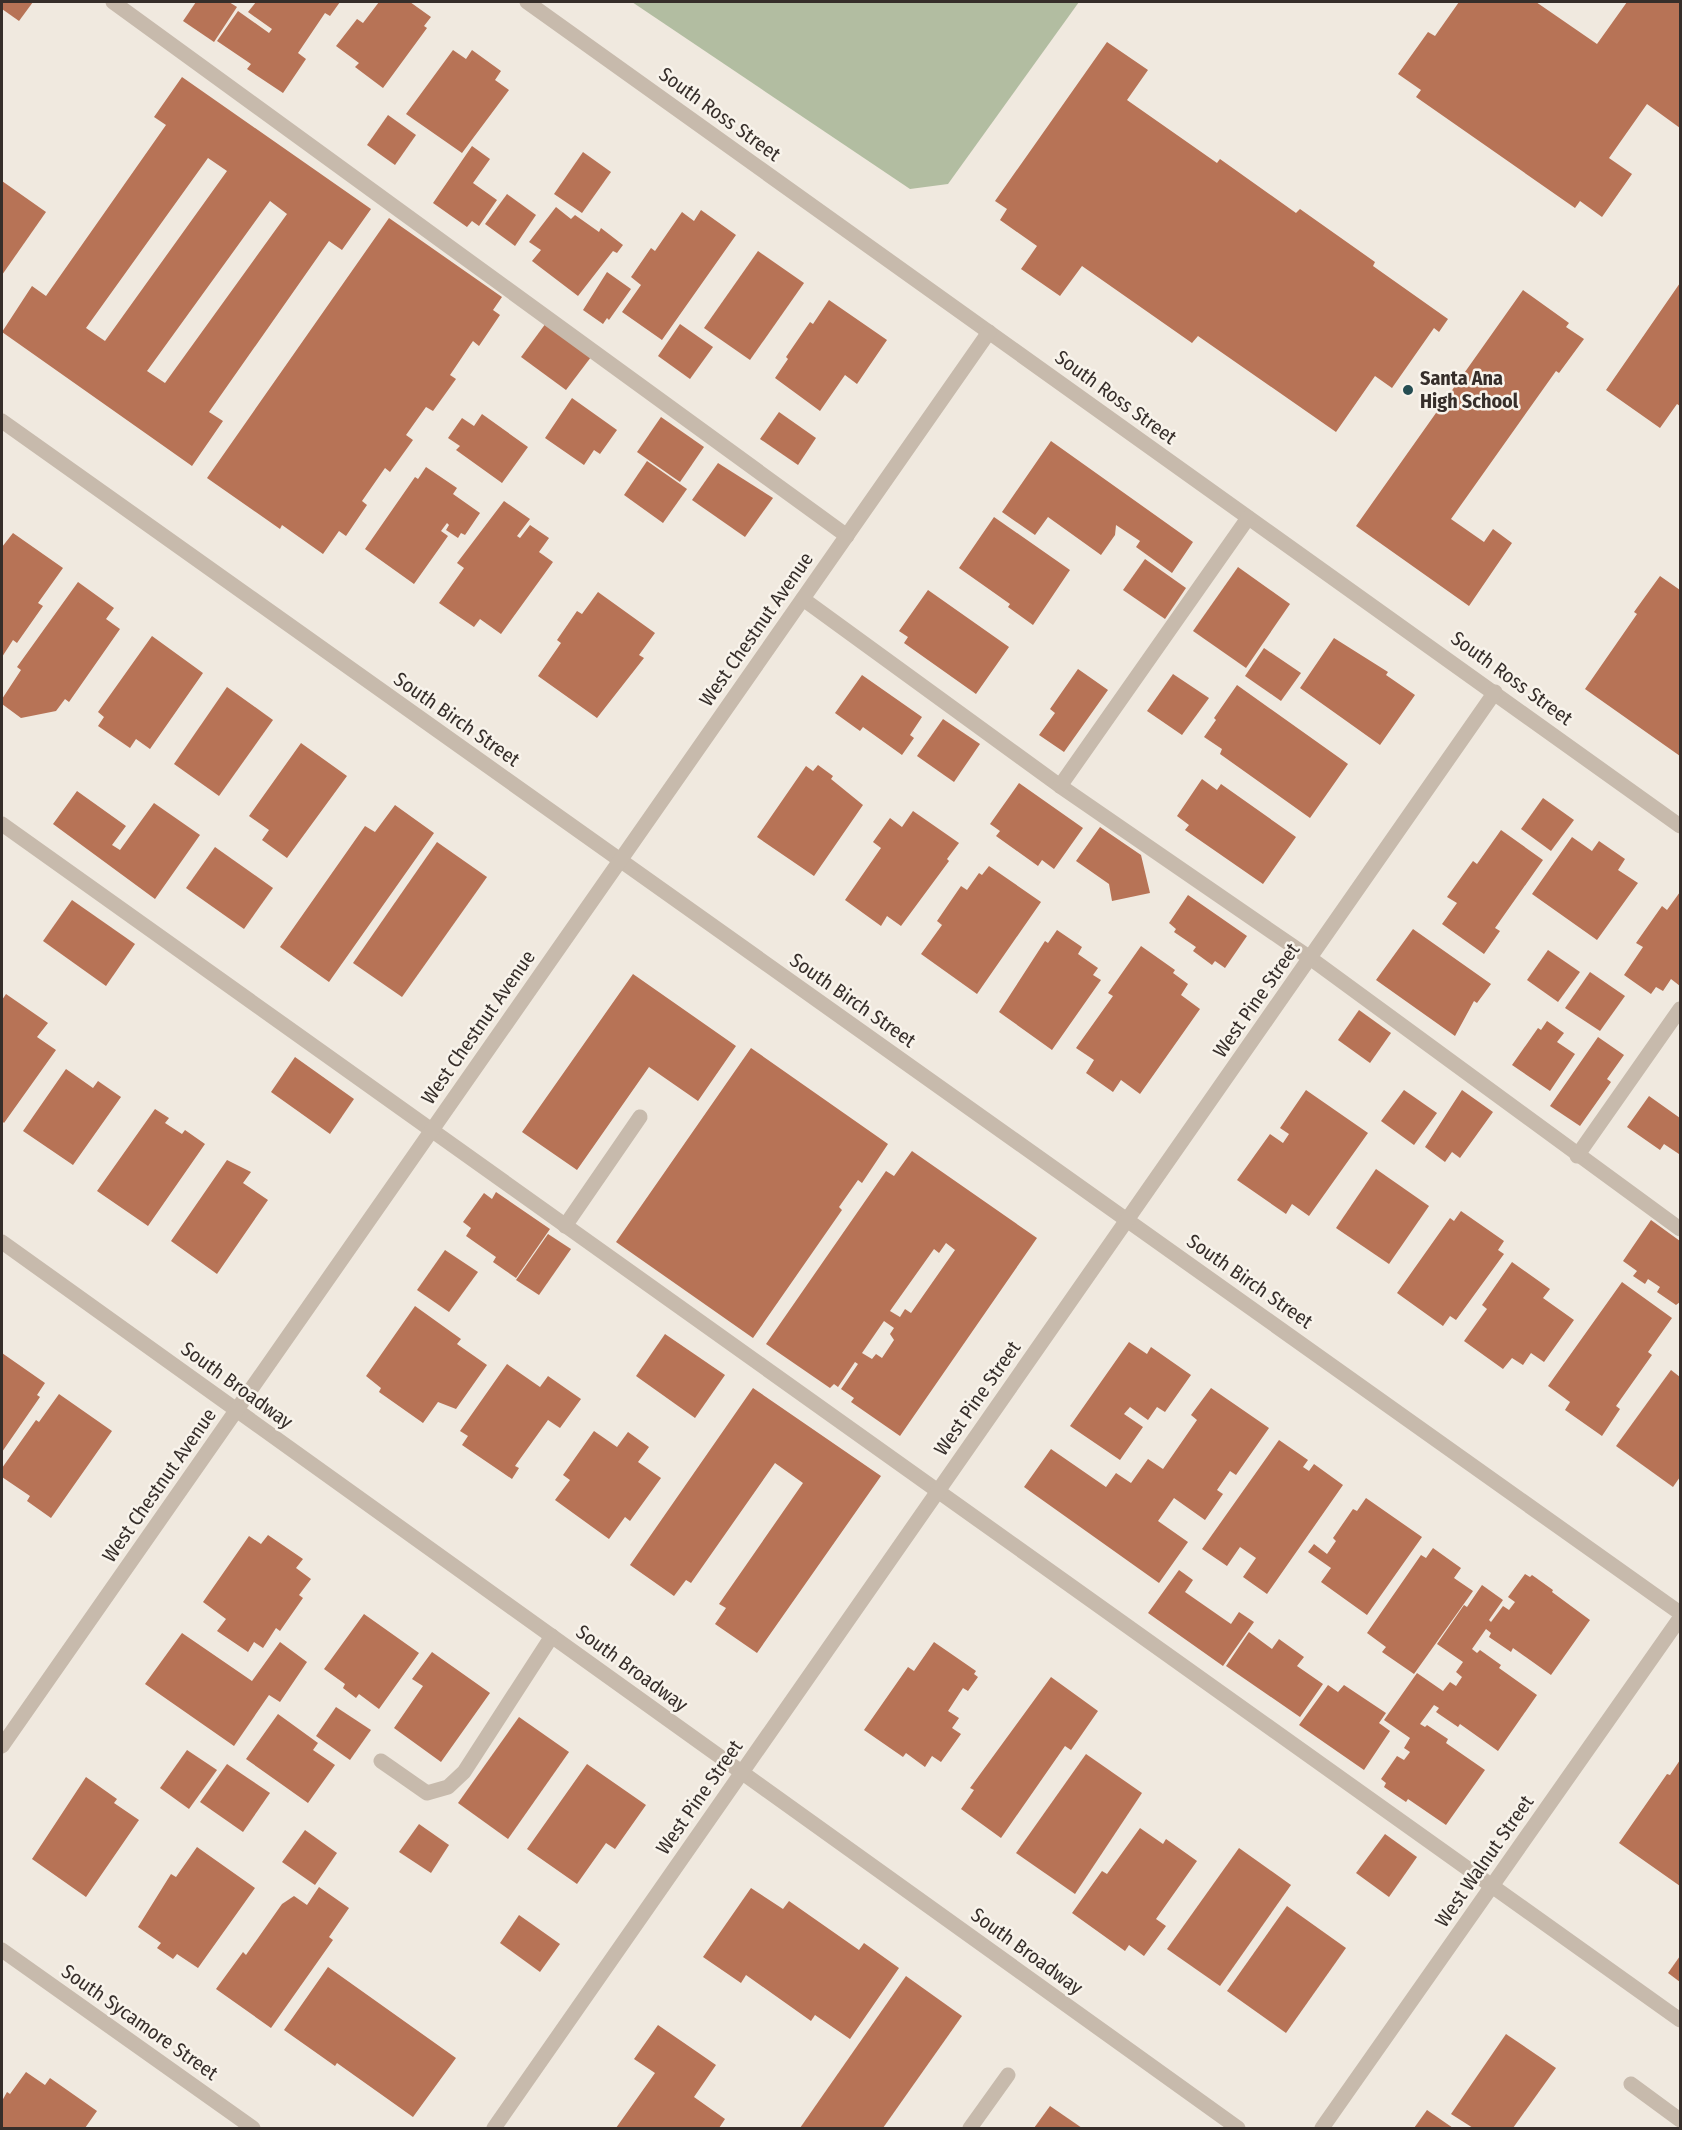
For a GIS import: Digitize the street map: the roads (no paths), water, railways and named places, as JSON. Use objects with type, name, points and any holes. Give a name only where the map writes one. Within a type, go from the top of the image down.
[{"type":"street","points":[[113,2],[847,536]]},
{"type":"street","name":"South Ross Street","points":[[526,2],[1680,826]]},
{"type":"street","name":"West Chestnut Avenue","points":[[2,1746],[989,332]]},
{"type":"street","name":"South Birch Street","points":[[2,421],[1680,1613]]},
{"type":"street","points":[[1060,786],[1248,518]]},
{"type":"street","points":[[802,599],[1060,786],[1310,958],[1577,1156],[1680,1229]]},
{"type":"street","name":"West Pine Street","points":[[494,2128],[1495,692]]},
{"type":"street","points":[[2,824],[1680,2020]]},
{"type":"street","points":[[1577,1156],[1680,1009]]},
{"type":"street","points":[[566,1226],[640,1118]]},
{"type":"street","name":"South Broadway","points":[[2,1242],[1238,2128]]},
{"type":"street","name":"West Walnut Street","points":[[1322,2128],[1680,1618]]},
{"type":"street","points":[[381,1761],[427,1793],[448,1787],[464,1772],[552,1636]]},
{"type":"street","name":"South Sycamore Street","points":[[2,1950],[254,2128]]},
{"type":"street","points":[[970,2128],[1008,2075]]},
{"type":"street","points":[[1631,2084],[1680,2120]]},
{"type":"place","name":"Santa Ana High School","points":[[1408,390]]}]
